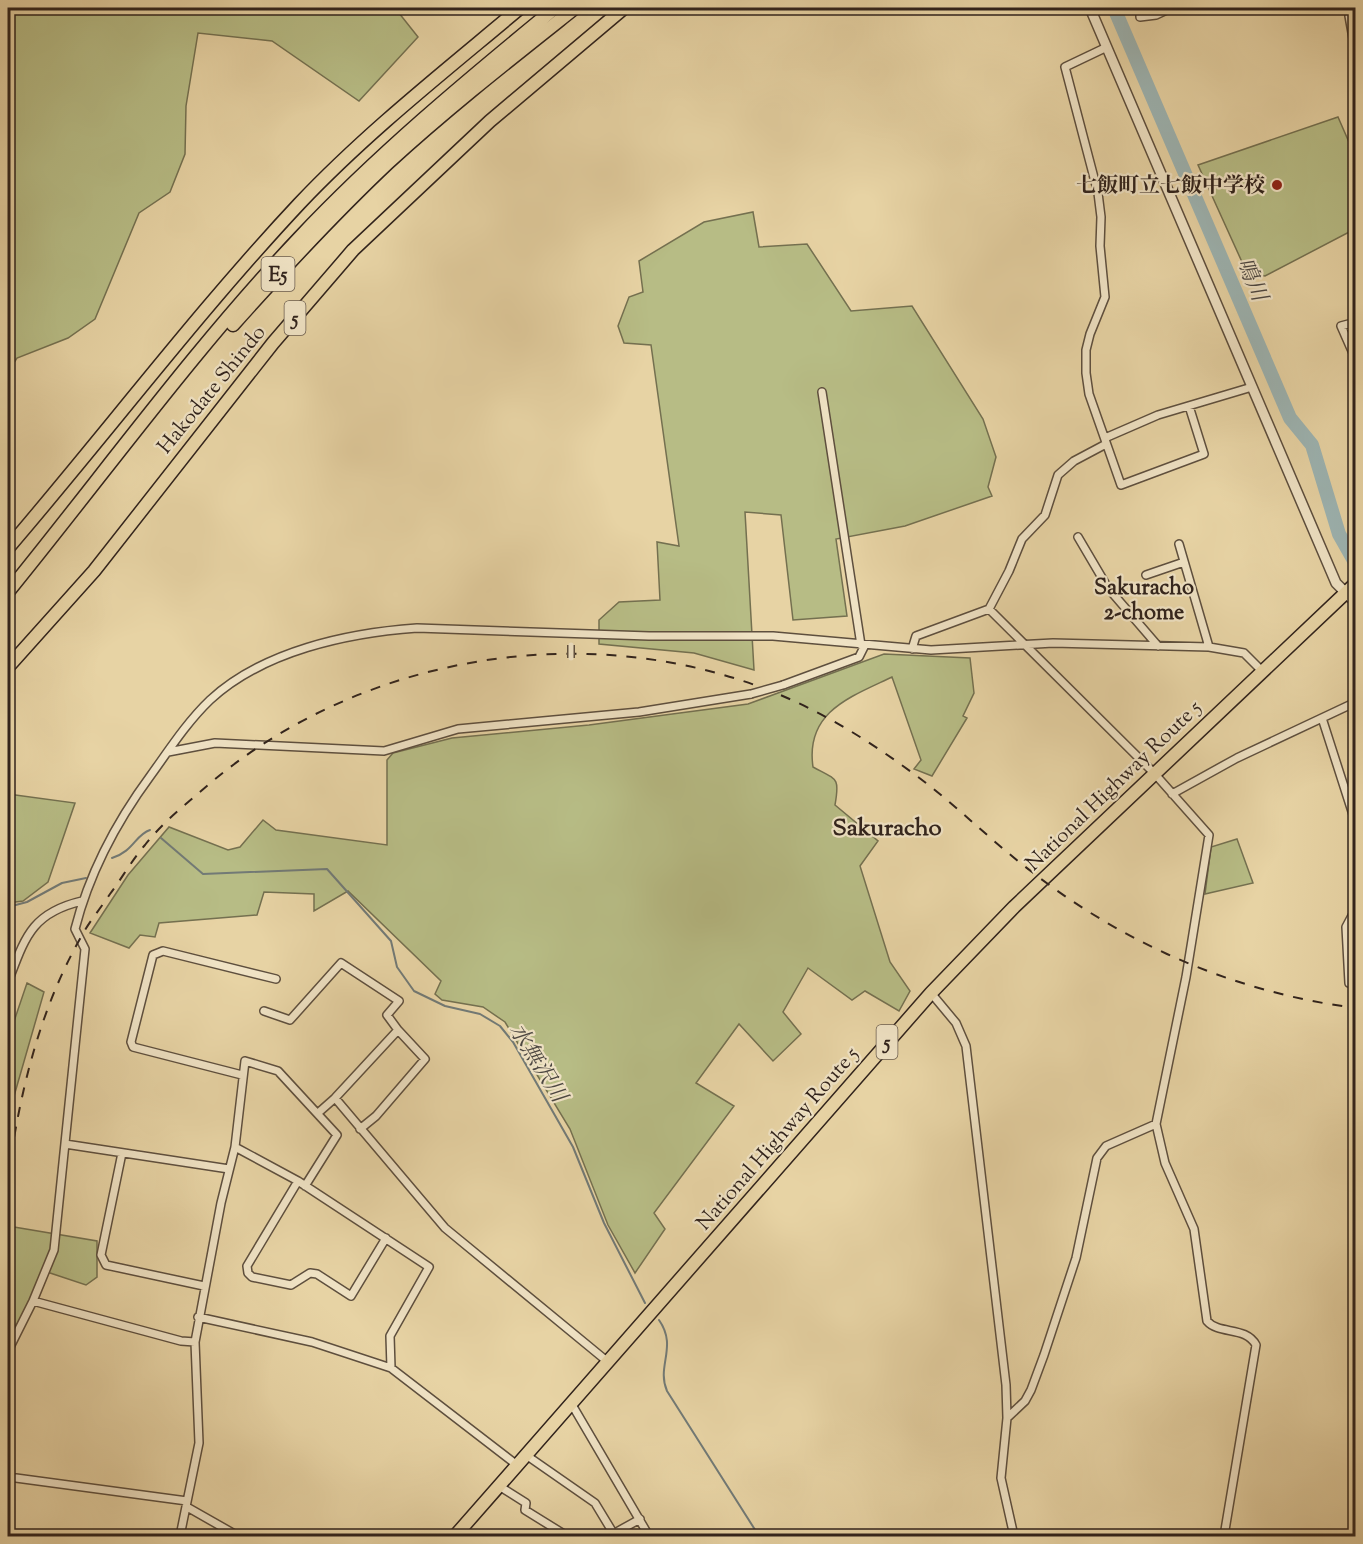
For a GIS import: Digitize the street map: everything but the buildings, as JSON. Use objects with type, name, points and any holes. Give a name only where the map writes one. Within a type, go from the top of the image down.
[{"type":"highway","points":[[8,548],[88,454],[200,313],[301,202],[402,108],[520,8]]},
{"type":"highway","name":"Hakodate Shindo","points":[[8,592],[228,318],[298,238],[422,120],[555,8]]},
{"type":"highway","name":"Hakodate Shindo","points":[[19,578],[233,324],[303,247],[388,163],[435,121],[575,8]]},
{"type":"highway","name":"Hakodate Shindo","points":[[8,668],[94,571],[273,343],[353,250],[490,121],[624,8]]},
{"type":"highway","name":"National Highway Route 5","points":[[454,1536],[931,993],[1014,907],[1356,582]]},
{"type":"street","points":[[1090,8],[1336,583],[1356,603]]},
{"type":"street","points":[[1140,8],[1140,17],[1156,15],[1171,8]]},
{"type":"street","points":[[1356,9],[1349,16],[1356,55]]},
{"type":"street","points":[[1107,47],[1065,67],[1098,193],[1101,217],[1100,246],[1105,297],[1090,334],[1086,373],[1089,394],[1120,485],[1204,454],[1189,405]]},
{"type":"street","points":[[1356,321],[1341,326],[1356,360]]},
{"type":"street","points":[[912,649],[916,636],[989,609],[1009,571],[1022,539],[1045,515],[1058,475],[1074,461],[1105,441],[1189,405],[1252,387]]},
{"type":"street","points":[[168,752],[215,743],[384,752],[458,729],[639,712],[751,694],[783,685],[859,657],[863,645],[822,392]]},
{"type":"street","points":[[1078,537],[1108,588],[1158,646]]},
{"type":"street","points":[[1179,544],[1209,647]]},
{"type":"street","points":[[1146,575],[1184,562]]},
{"type":"street","points":[[989,609],[1154,773],[1209,835],[1186,977],[1156,1124],[1165,1163],[1194,1229],[1207,1321],[1215,1327],[1243,1334],[1252,1339],[1256,1345],[1224,1536]]},
{"type":"street","points":[[8,1351],[33,1301],[54,1250],[85,949],[75,929],[82,901],[126,810],[168,752],[210,700],[248,674],[277,658],[333,641],[384,630],[469,628],[649,636],[773,636],[912,649],[979,649],[1023,643],[1209,647],[1244,653],[1261,670]]},
{"type":"street","points":[[571,645],[572,658]]},
{"type":"street","points":[[1172,794],[1238,758],[1356,702]]},
{"type":"street","points":[[1322,718],[1356,824]]},
{"type":"street","points":[[1356,882],[1353,883],[1354,912],[1346,927],[1349,983],[1356,984]]},
{"type":"street","points":[[8,982],[29,930],[49,913],[63,905],[82,901]]},
{"type":"street","points":[[242,1075],[133,1047],[131,1042],[153,955],[163,951],[276,979]]},
{"type":"street","points":[[264,1011],[290,1020],[341,963],[399,1001],[387,1015],[425,1059],[376,1116],[360,1129]]},
{"type":"street","points":[[931,993],[956,1023],[966,1046],[1005,1374],[1007,1418],[1001,1478],[1014,1536]]},
{"type":"street","points":[[318,1113],[335,1098],[398,1030]]},
{"type":"street","points":[[180,1536],[200,1443],[195,1342],[198,1317],[235,1147],[245,1061],[278,1071],[337,1135],[305,1186]]},
{"type":"street","points":[[335,1098],[445,1228],[608,1362]]},
{"type":"street","points":[[1007,1418],[1025,1401],[1044,1355],[1076,1258],[1097,1158],[1106,1146],[1156,1124]]},
{"type":"street","points":[[64,1144],[229,1169]]},
{"type":"street","points":[[235,1147],[298,1181],[429,1267],[390,1336],[391,1368]]},
{"type":"street","points":[[122,1153],[101,1255],[106,1265],[204,1286]]},
{"type":"street","points":[[298,1181],[247,1266],[248,1273],[252,1277],[291,1285],[306,1275],[317,1274],[351,1296],[386,1238]]},
{"type":"street","points":[[33,1301],[181,1341],[195,1342]]},
{"type":"street","points":[[198,1317],[312,1342],[391,1368],[517,1465]]},
{"type":"street","points":[[571,1404],[649,1536]]},
{"type":"street","points":[[526,1455],[595,1503],[614,1535],[640,1519]]},
{"type":"street","points":[[16,1478],[187,1504],[238,1536]]},
{"type":"street","points":[[499,1486],[526,1503],[525,1510],[567,1536]]},
{"type":"green space","points":[[8,8],[395,8],[418,37],[359,101],[272,41],[198,33],[186,106],[185,154],[170,192],[139,213],[95,319],[68,338],[17,358],[8,372]]},
{"type":"green space","points":[[1338,117],[1355,156],[1355,229],[1265,276],[1247,273],[1198,165]]},
{"type":"green space","points":[[753,212],[759,247],[807,244],[851,311],[912,306],[983,419],[996,457],[988,487],[992,496],[905,526],[836,539],[847,616],[793,620],[781,515],[745,512],[754,670],[694,653],[599,644],[599,620],[619,602],[660,600],[657,542],[679,546],[651,345],[624,343],[618,326],[629,297],[643,292],[639,261],[704,222]]},
{"type":"green space","points":[[884,654],[970,658],[974,693],[963,716],[967,718],[932,776],[914,769],[921,760],[892,677],[846,700],[834,709],[823,720],[812,748],[813,767],[832,777],[837,784],[835,805],[878,841],[860,866],[890,962],[910,991],[899,1011],[865,991],[852,1000],[808,968],[783,1012],[801,1034],[773,1061],[739,1024],[696,1083],[734,1106],[654,1213],[665,1229],[635,1273],[608,1225],[570,1129],[505,1022],[483,1007],[442,1000],[435,994],[441,981],[348,891],[314,911],[314,894],[264,892],[257,915],[159,923],[155,937],[140,935],[129,948],[90,933],[128,875],[169,827],[228,850],[240,847],[263,820],[276,830],[387,845],[387,760],[393,753],[452,738],[589,725],[748,704]]},
{"type":"green space","points":[[8,794],[75,803],[48,882],[23,901],[8,903]]},
{"type":"green space","points":[[1237,839],[1253,883],[1205,894],[1211,847]]},
{"type":"green space","points":[[27,983],[44,992],[8,1117],[8,1039]]},
{"type":"green space","points":[[14,1227],[97,1241],[97,1277],[86,1285],[44,1271],[21,1320],[12,1329],[8,1327],[8,1247]]},
{"type":"waterway","name":"鳴川","points":[[1114,8],[1290,418],[1312,445],[1339,534],[1356,564]]},
{"type":"waterway","name":"水無沢川","points":[[112,858],[125,851],[150,830]]},
{"type":"waterway","name":"水無沢川","points":[[161,838],[203,874],[327,869],[391,941],[397,967],[414,991],[445,1006],[480,1014],[500,1026],[513,1042],[573,1147],[604,1223],[645,1303]]},
{"type":"waterway","name":"水無沢川","points":[[8,907],[27,902],[62,883],[86,878]]},
{"type":"waterway","name":"水無沢川","points":[[659,1320],[667,1339],[664,1373],[667,1391],[759,1536]]},
{"type":"railway","points":[[8,1176],[25,1083],[33,1053],[66,965],[88,926],[152,837],[208,785],[269,740],[336,705],[406,678],[480,661],[556,654],[631,657],[706,670],[778,694],[836,723],[891,757],[926,783],[1032,872],[1068,898],[1144,943],[1226,978],[1268,991],[1356,1008]]},
{"type":"place","name":"七飯町立七飯中学校","points":[[1277,185]]},
{"type":"district","name":"Sakuracho 2-chome","points":[[1144,598]]},
{"type":"district","name":"Sakuracho","points":[[887,827]]}]
